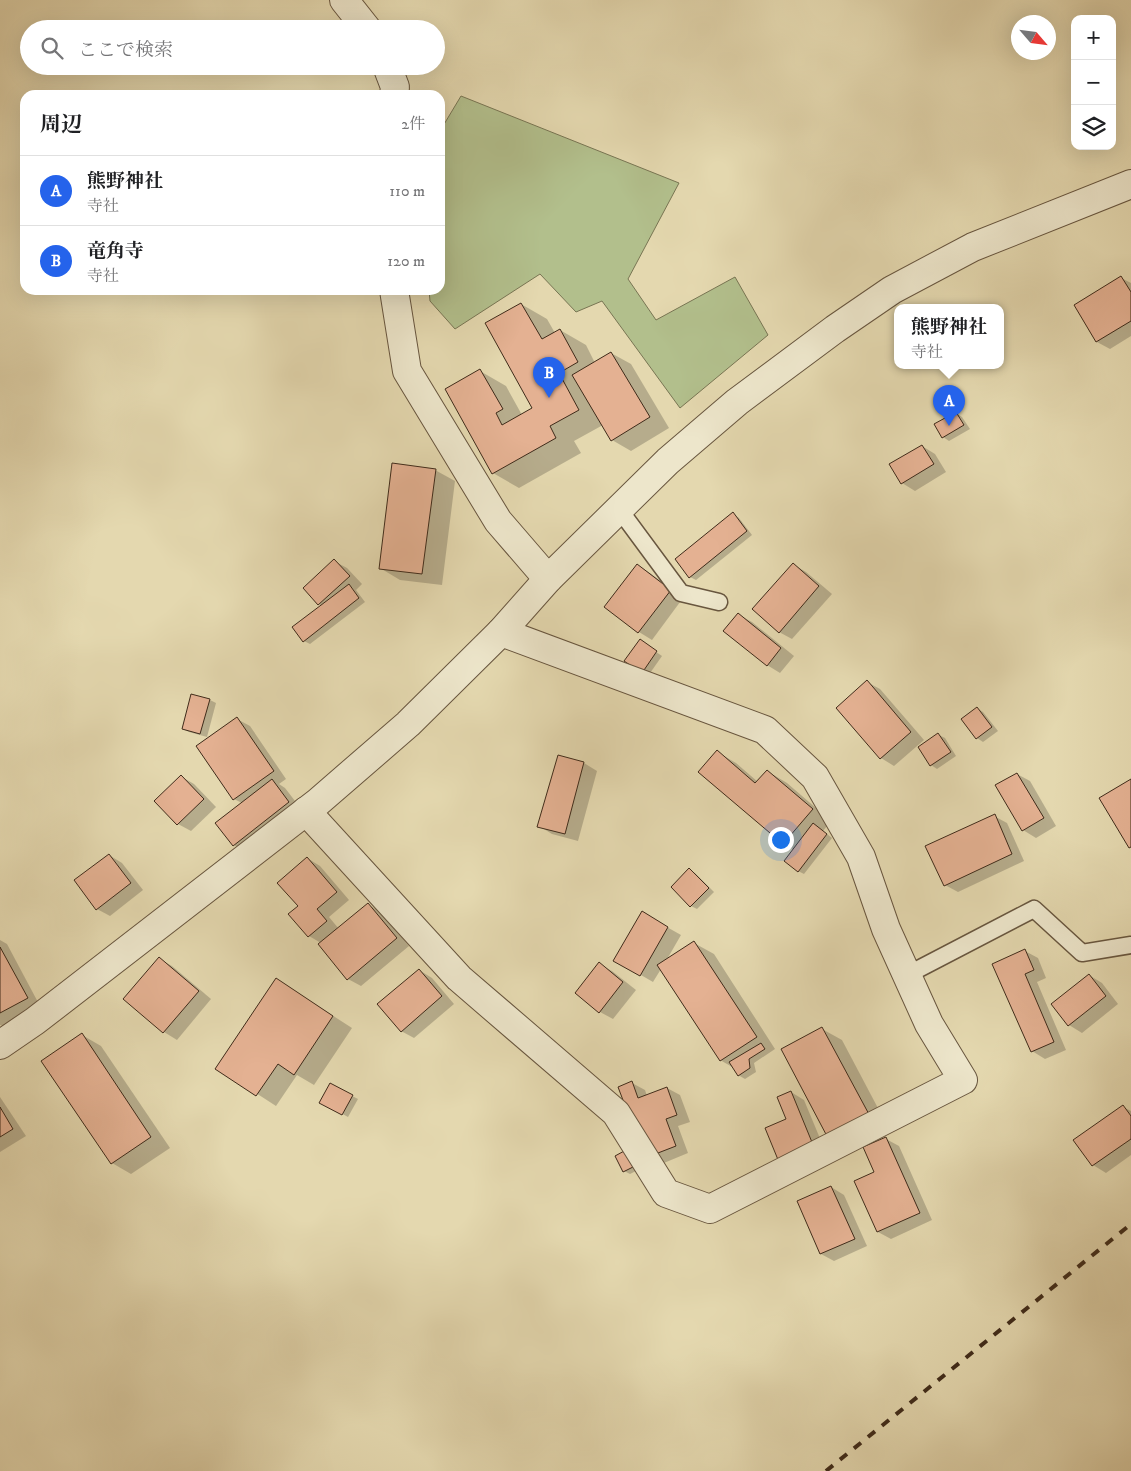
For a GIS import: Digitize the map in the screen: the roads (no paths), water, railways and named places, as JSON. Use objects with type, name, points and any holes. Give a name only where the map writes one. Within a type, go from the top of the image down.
[{"type":"street","points":[[344,0],[360,20]]},
{"type":"street","points":[[390,75],[395,90]]},
{"type":"street","points":[[0,1045],[35,1021],[306,811],[408,724],[501,632],[548,578],[668,460],[737,402],[835,329],[892,290],[973,247],[1131,184]]},
{"type":"street","points":[[395,295],[407,371],[498,521],[548,578]]},
{"type":"street","points":[[306,811],[459,978],[616,1113],[666,1193],[710,1209],[963,1080],[929,1024],[886,929],[861,857],[815,777],[765,730],[501,632]]},
{"type":"lane","points":[[619,509],[681,593],[719,602]]},
{"type":"lane","points":[[907,975],[1034,909],[1082,953],[1131,945]]},
{"type":"railway","points":[[826,1471],[1131,1224]]},
{"type":"place","name":"竜角寺","points":[[549,398]]},
{"type":"place","name":"熊野神社","points":[[949,426]]}]
